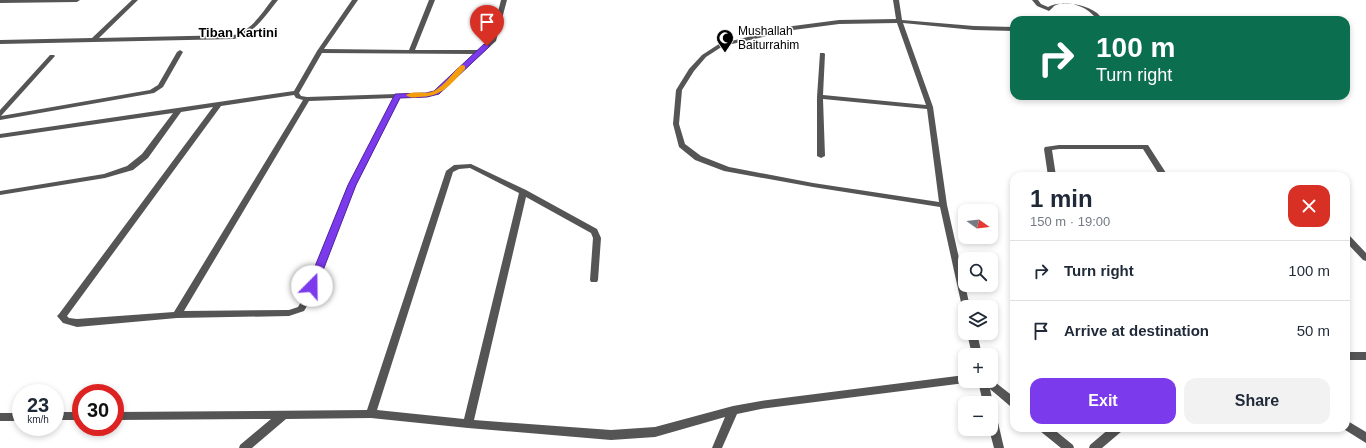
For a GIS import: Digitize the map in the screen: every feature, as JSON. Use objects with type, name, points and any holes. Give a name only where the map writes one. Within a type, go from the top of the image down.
[{"type":"street","points":[[1,1],[77,0]]},
{"type":"street","points":[[94,40],[135,0]]},
{"type":"street","points":[[0,42],[243,36],[275,0]]},
{"type":"street","points":[[296,93],[320,51],[355,0]]},
{"type":"street","points":[[411,51],[432,0]]},
{"type":"street","points":[[296,93],[298,97],[307,99],[427,95],[437,92],[479,52],[494,40],[504,0]]},
{"type":"street","points":[[896,0],[898,21],[930,107],[944,205],[964,300]]},
{"type":"street","points":[[1035,0],[1036,4],[1049,9],[1053,4],[1058,2],[1075,3],[1086,6],[1097,16]]},
{"type":"street","points":[[944,205],[813,185],[727,169],[698,158],[682,145],[676,124],[679,90],[691,70],[704,56],[721,45],[793,28],[839,22],[898,21],[974,28],[1010,29]]},
{"type":"street","points":[[320,51],[479,52]]},
{"type":"street","points":[[0,118],[152,92],[161,86],[180,52]]},
{"type":"street","points":[[821,156],[820,97],[822,54]]},
{"type":"street","points":[[0,114],[52,56]]},
{"type":"street","points":[[0,136],[296,93]]},
{"type":"street","points":[[219,104],[62,316],[66,321],[77,324],[177,315],[289,313],[301,309],[306,301],[352,185],[398,96]]},
{"type":"street","points":[[820,97],[930,107]]},
{"type":"street","points":[[177,315],[307,99]]},
{"type":"street","points":[[0,193],[105,176],[130,168],[145,156],[179,110]]},
{"type":"street","points":[[1051,172],[1048,149],[1059,147],[1145,147],[1161,172]]},
{"type":"street","points":[[371,414],[450,171],[457,167],[471,166],[523,192],[594,231],[598,238],[594,280]]},
{"type":"street","points":[[468,424],[523,192]]},
{"type":"street","points":[[1350,241],[1366,258]]},
{"type":"street","points":[[1350,356],[1366,356]]},
{"type":"street","points":[[124,416],[371,414],[468,424],[611,435],[655,432],[733,410],[762,405],[958,380]]},
{"type":"street","points":[[996,388],[1010,400]]},
{"type":"street","points":[[717,448],[733,410]]},
{"type":"street","points":[[244,448],[285,414]]},
{"type":"street","points":[[0,417],[12,417]]},
{"type":"street","points":[[1350,428],[1366,438]]},
{"type":"street","points":[[1049,432],[1069,448]]},
{"type":"street","points":[[1094,448],[1113,432]]},
{"type":"street","points":[[996,436],[999,448]]},
{"type":"slow traffic","points":[[410,95],[427,95],[437,92],[445,86],[463,67]]},
{"type":"place","name":"Mushallah Baiturrahim","points":[[725,53]]},
{"type":"district","name":"Tiban Kartini","points":[[238,32]]},
{"type":"route","points":[[312,286],[352,185],[398,96],[427,95],[437,92],[487,46]]}]
